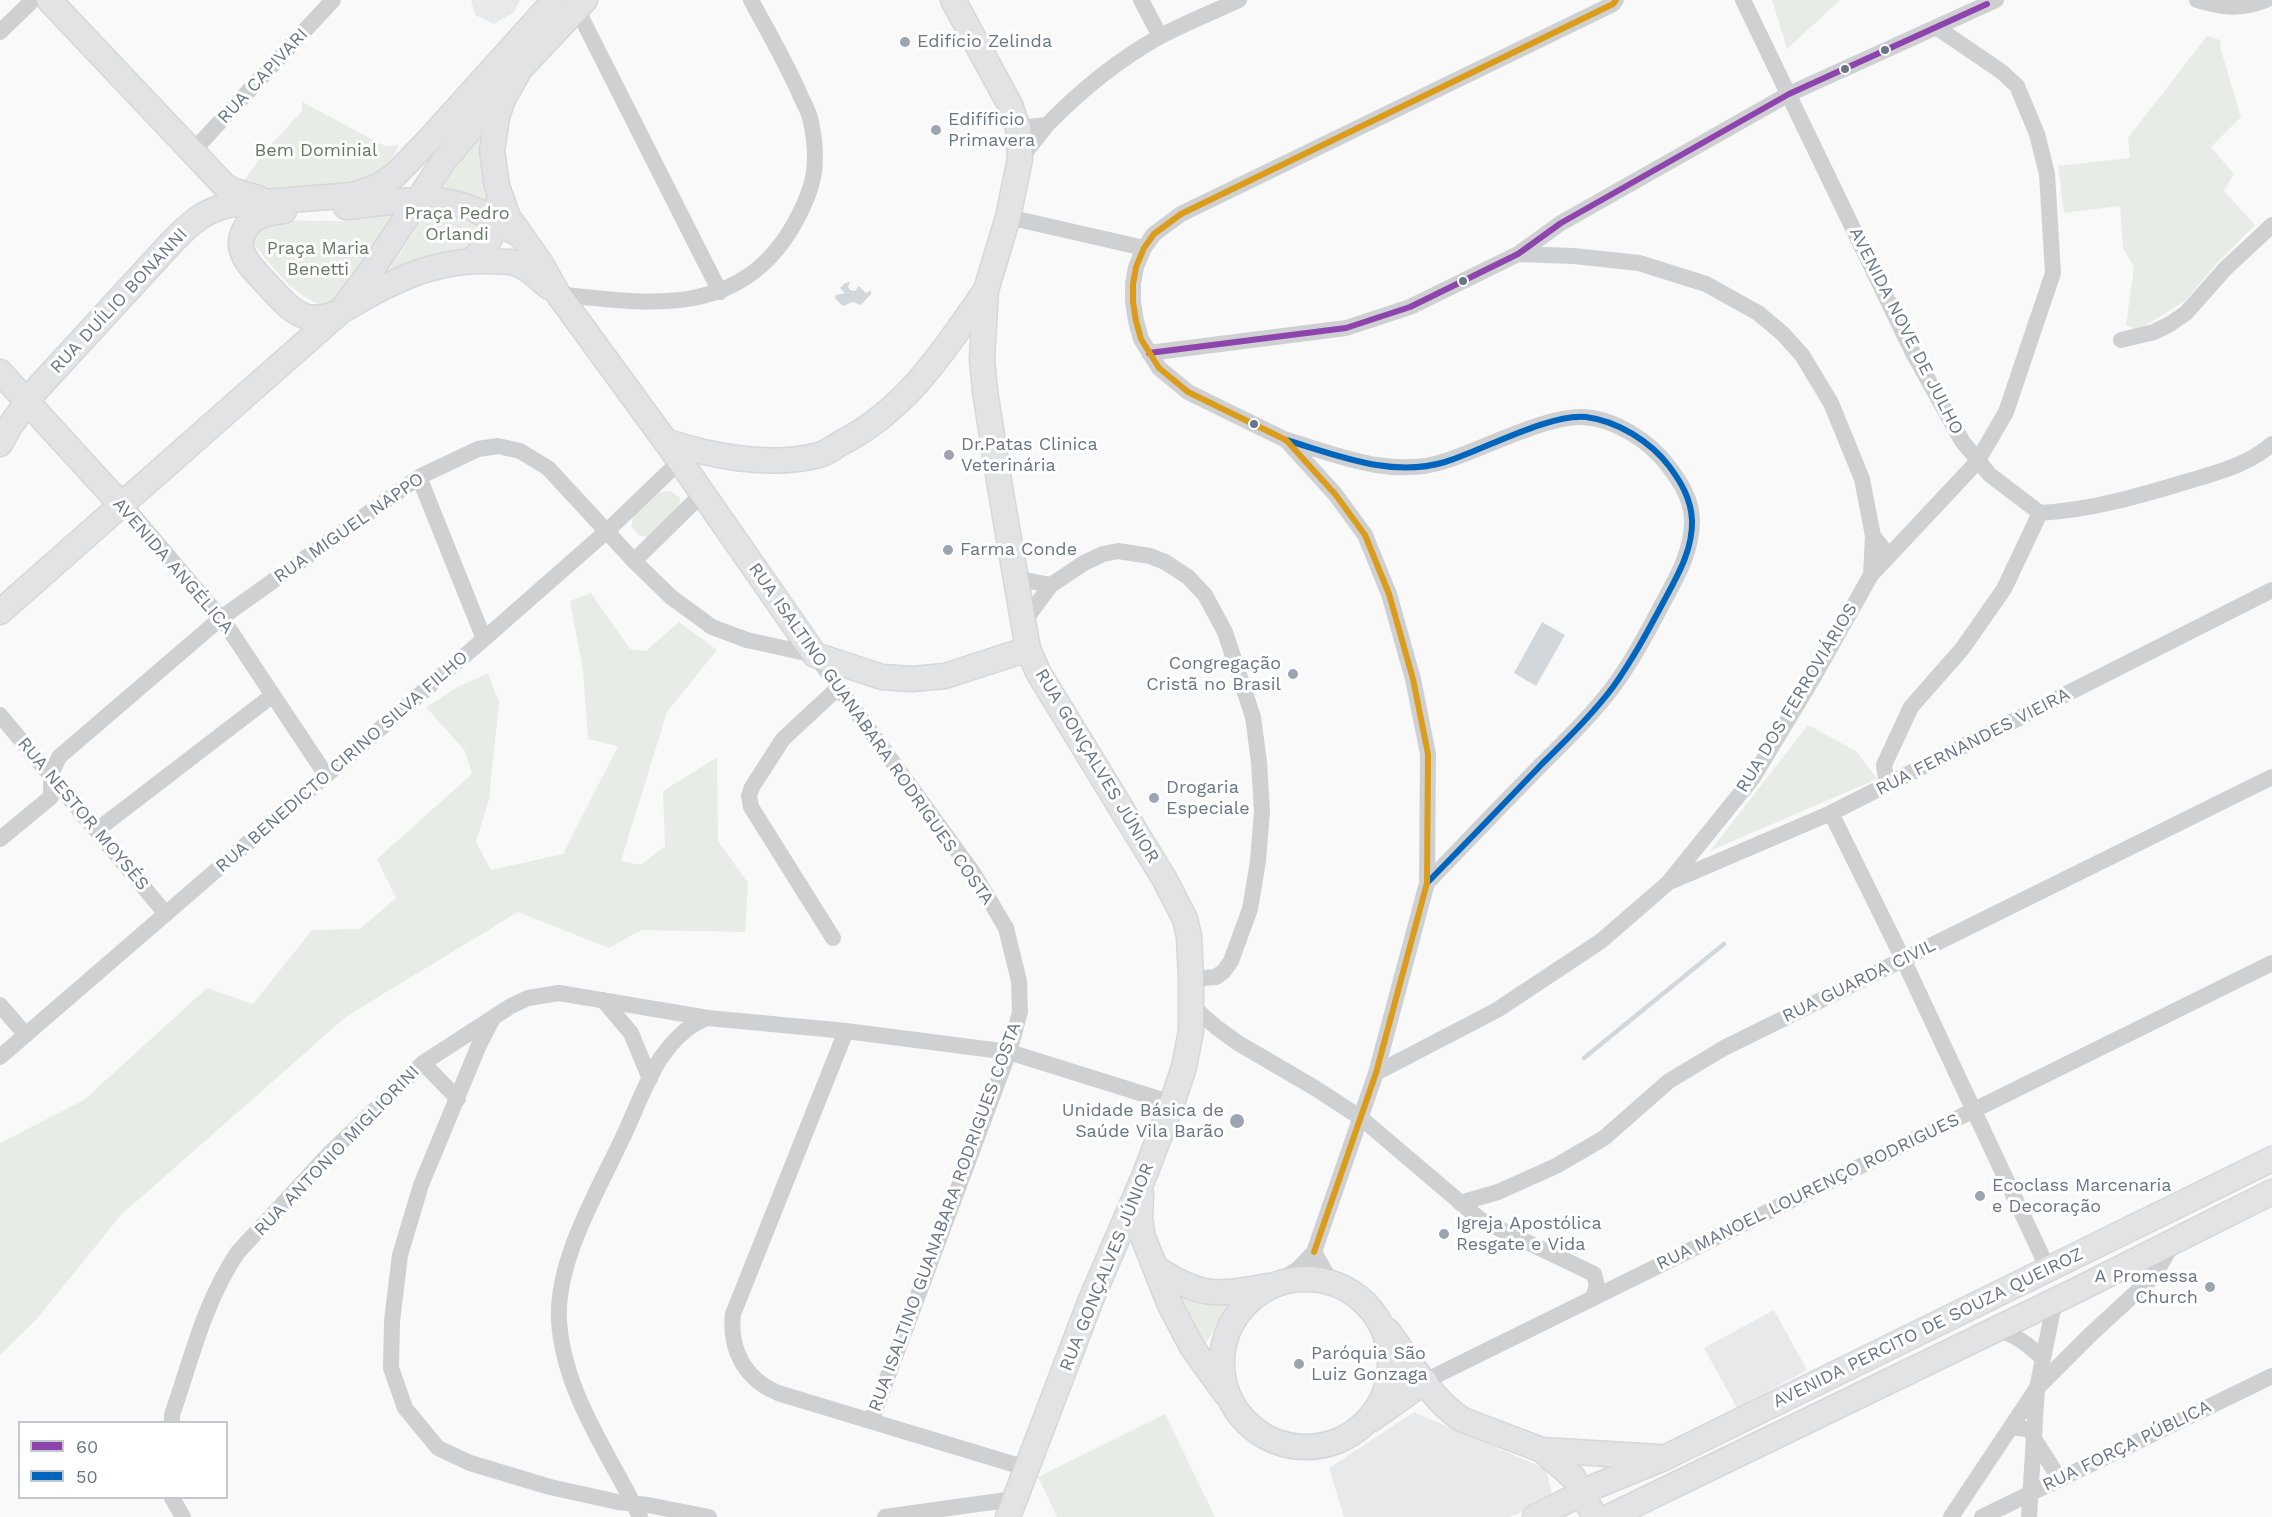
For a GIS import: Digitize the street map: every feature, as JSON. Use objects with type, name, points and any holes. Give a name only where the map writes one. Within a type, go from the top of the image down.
[{"type":"street","points":[[0,32],[33,0]]},
{"type":"street","points":[[49,0],[222,183],[231,190],[267,201],[314,209],[378,186],[395,175],[572,3]]},
{"type":"street","name":"RUA CAPIVARI","points":[[193,152],[333,0]]},
{"type":"street","points":[[558,294],[627,301],[677,301],[720,292],[748,278],[770,260],[786,238],[801,212],[814,180],[816,165],[811,120],[795,82],[751,0]]},
{"type":"street","name":"RUA GONÇALVES JÚNIOR","points":[[953,0],[1010,105],[1018,128],[1020,159],[1008,217],[986,290],[982,359],[1014,578],[1028,649],[1038,672],[1165,880],[1185,919],[1189,936],[1191,979],[1191,1031],[1184,1067],[1172,1103],[1145,1174],[1090,1302],[1010,1512]]},
{"type":"street","points":[[1141,0],[1160,36]]},
{"type":"street","points":[[1020,159],[1047,125],[1075,96],[1129,56],[1160,36],[1239,0]]},
{"type":"street","points":[[1426,883],[1564,742],[1612,689],[1652,624],[1686,557],[1692,520],[1689,502],[1682,484],[1652,449],[1620,428],[1585,417],[1553,422],[1443,462],[1408,468],[1390,467],[1336,455],[1286,440],[1188,392],[1159,368],[1141,339],[1136,321],[1133,284],[1136,267],[1144,248],[1154,234],[1181,214],[1613,4],[1617,0]]},
{"type":"street","name":"AVENIDA NOVE DE JULHO","points":[[1743,0],[1912,351],[1962,441],[1990,475],[2040,513]]},
{"type":"street","points":[[1149,353],[1346,328],[1410,307],[1518,254],[1561,223],[1789,94],[1996,0]]},
{"type":"street","points":[[2197,0],[2220,6],[2246,7],[2266,0]]},
{"type":"street","points":[[572,3],[720,292]]},
{"type":"street","points":[[0,612],[340,312],[371,272],[443,162],[572,3]]},
{"type":"street","points":[[1871,575],[1977,462],[2007,412],[2054,273],[2047,174],[2037,134],[2017,86],[2002,72],[1936,27]]},
{"type":"street","name":"RUA ISALTINO GUANABARA RODRIGUES COSTA","points":[[520,69],[503,99],[497,117],[492,152],[497,186],[508,217],[540,262],[558,294],[665,441],[838,688],[974,874],[1005,928],[1019,981],[1020,1012],[1009,1052],[871,1421]]},
{"type":"street","points":[[1018,128],[1047,125]]},
{"type":"street","points":[[470,261],[484,251],[493,234],[499,207],[497,186]]},
{"type":"street","name":"RUA DUÍLIO BONANNI","points":[[0,444],[9,426],[36,390],[172,241],[196,219],[211,210],[267,201],[354,195]]},
{"type":"street","name":"RUA ISALTINO GUANABARA RODRIGUES COSTA","points":[[523,238],[497,220],[435,200],[280,212],[256,216],[248,224],[241,245],[253,270],[294,311],[310,317],[340,312],[421,270],[448,263],[512,262],[528,269],[558,294]]},
{"type":"street","points":[[1008,217],[1144,248]]},
{"type":"street","points":[[1561,223],[1558,243],[1563,251],[1574,256]]},
{"type":"street","points":[[2121,340],[2154,332],[2186,313],[2225,269],[2272,225]]},
{"type":"street","points":[[1518,254],[1574,256],[1639,263],[1706,284],[1758,313],[1782,333],[1802,355],[1831,403],[1862,479],[1873,536],[1871,575]]},
{"type":"street","points":[[665,441],[721,456],[756,460],[819,455],[859,434],[913,389],[942,353],[986,290]]},
{"type":"street","points":[[942,353],[956,350],[971,352],[982,359]]},
{"type":"street","name":"AVENIDA ANGÉLICA","points":[[0,372],[114,497],[123,503],[221,618],[326,775]]},
{"type":"street","points":[[1237,1411],[1224,1381],[1224,1347],[1237,1316],[1248,1303],[1299,1268],[1314,1252],[1376,1073],[1426,883],[1428,754],[1420,708],[1389,594],[1365,535],[1335,494],[1286,440]]},
{"type":"street","points":[[1887,785],[1884,765],[1911,707],[1962,648],[2004,589],[2040,513],[2078,511],[2138,497],[2240,465],[2272,444]]},
{"type":"street","name":"RUA MIGUEL NAPPO","points":[[51,774],[58,757],[221,618],[419,477],[478,449],[498,447],[520,451],[548,468],[634,561],[671,597],[712,627],[747,640],[815,655],[882,677],[912,679],[945,676],[1028,649]]},
{"type":"street","points":[[1308,464],[1318,456],[1336,455]]},
{"type":"street","points":[[634,561],[690,477],[700,467],[721,456]]},
{"type":"street","points":[[419,477],[484,639]]},
{"type":"street","name":"RUA BENEDICTO CIRINO SILVA FILHO","points":[[0,1057],[607,531],[690,477]]},
{"type":"street","points":[[1873,536],[1889,556]]},
{"type":"street","points":[[1022,624],[1052,585],[1084,562],[1118,551],[1150,556],[1176,569],[1205,595],[1225,632],[1252,717],[1258,751],[1262,811],[1258,861],[1250,909],[1231,961],[1216,977],[1191,979]]},
{"type":"street","name":"RUA DOS FERROVIÁRIOS","points":[[1376,1073],[1507,1004],[1601,941],[1668,883],[1752,779],[1871,575]]},
{"type":"street","points":[[1014,578],[1052,585]]},
{"type":"street","name":"RUA FERNANDES VIEIRA","points":[[1668,883],[1831,813],[2272,590]]},
{"type":"street","points":[[833,938],[751,807],[749,796],[752,787],[783,739],[838,688]]},
{"type":"street","points":[[97,830],[273,695]]},
{"type":"street","name":"RUA NESTOR MOYSÉS","points":[[0,715],[166,914]]},
{"type":"street","points":[[0,839],[51,796],[51,774]]},
{"type":"street","name":"RUA GUARDA CIVIL","points":[[1460,1203],[1498,1192],[1556,1166],[1604,1138],[1670,1081],[1724,1048],[2272,777]]},
{"type":"street","points":[[1831,813],[1903,959],[2048,1269]]},
{"type":"street","name":"RUA MANOEL LOURENÇO RODRIGUES","points":[[1351,1434],[1425,1381],[2272,963]]},
{"type":"street","name":"RUA ANTONIO MIGLIORINI","points":[[172,1421],[206,1311],[238,1252],[329,1154],[423,1063],[528,998],[559,993],[708,1018],[846,1031],[1009,1052],[1172,1103]]},
{"type":"street","points":[[603,1000],[631,1033],[650,1079]]},
{"type":"street","points":[[0,1005],[26,1035]]},
{"type":"street","points":[[1191,1005],[1238,1043],[1361,1118],[1481,1220],[1594,1274],[1597,1286],[1593,1297]]},
{"type":"street","points":[[494,1017],[479,1045],[421,1185],[400,1255],[392,1321],[391,1368],[405,1408],[438,1448],[470,1463],[550,1487],[618,1502],[636,1510],[709,1517]]},
{"type":"street","points":[[636,1510],[576,1392],[565,1359],[559,1319],[562,1283],[577,1236],[660,1060],[681,1032],[694,1023],[708,1018]]},
{"type":"street","points":[[846,1031],[733,1314],[732,1335],[738,1356],[745,1369],[767,1388],[1026,1468]]},
{"type":"street","points":[[423,1063],[458,1099]]},
{"type":"street","name":"AVENIDA PERCITO DE SOUZA QUEIROZ","points":[[1534,1517],[1664,1458],[2272,1159]]},
{"type":"street","points":[[1145,1174],[1140,1200],[1143,1237],[1170,1305],[1192,1347],[1237,1411],[1260,1433],[1289,1445],[1321,1446],[1351,1434],[1374,1412],[1388,1383],[1389,1350],[1381,1324],[1373,1312]]},
{"type":"street","name":"AVENIDA PERCITO DE SOUZA QUEIROZ","points":[[1609,1517],[2272,1192]]},
{"type":"street","points":[[1951,1517],[2037,1388],[2154,1276],[2169,1250],[2182,1237]]},
{"type":"street","points":[[1314,1252],[1331,1282]]},
{"type":"street","points":[[1156,1268],[1195,1291],[1213,1293],[1232,1293],[1304,1279],[1331,1282],[1354,1294],[1373,1312],[1444,1405],[1463,1420],[1542,1450],[1664,1458]]},
{"type":"street","points":[[2026,1516],[2030,1493],[2037,1388],[2055,1300]]},
{"type":"street","points":[[1995,1329],[2023,1341],[2043,1359]]},
{"type":"street","name":"RUA FORÇA PÚBLICA","points":[[1982,1517],[2272,1376]]},
{"type":"street","points":[[2011,1427],[2033,1433],[2059,1478]]},
{"type":"street","points":[[1542,1450],[1573,1477],[1595,1517]]},
{"type":"street","points":[[173,1499],[183,1517]]},
{"type":"street","points":[[885,1517],[1010,1512]]},
{"type":"shaded area","points":[[471,0],[520,0],[514,12],[494,24],[475,15]]},
{"type":"shaded area","points":[[850,282],[848,287],[850,290],[855,291],[859,286],[866,293],[871,290],[871,294],[861,305],[853,302],[843,306],[835,298],[836,295],[845,293],[840,288]]},
{"type":"shaded area","points":[[1542,622],[1565,635],[1536,686],[1514,673]]},
{"type":"shaded area","points":[[1774,1310],[1807,1370],[1737,1408],[1704,1348]]},
{"type":"shaded area","points":[[1414,1412],[1546,1469],[1553,1498],[1510,1517],[1344,1517],[1329,1468]]},
{"type":"green space","points":[[1772,0],[1840,0],[1787,49]]},
{"type":"green space","points":[[2207,36],[2220,40],[2241,117],[2211,147],[2234,174],[2224,191],[2255,225],[2218,262],[2185,301],[2138,330],[2126,325],[2134,267],[2123,248],[2120,206],[2064,213],[2058,166],[2130,158],[2128,138]]},
{"type":"green space","name":"Bem Dominial","points":[[302,102],[385,146],[399,145],[388,165],[361,180],[325,187],[272,190],[243,182],[265,151],[302,111]]},
{"type":"green space","name":"Praça Pedro Orlandi","points":[[481,134],[484,170],[493,191],[480,249],[389,272],[446,183]]},
{"type":"green space","name":"Praça Maria Benetti","points":[[398,211],[381,239],[334,300],[324,306],[294,289],[254,244],[254,232],[267,220],[342,221]]},
{"type":"green space","points":[[671,491],[680,498],[679,507],[648,537],[638,535],[631,526],[634,515],[660,492]]},
{"type":"green space","points":[[591,593],[630,649],[646,651],[679,622],[717,650],[667,712],[621,861],[641,865],[665,846],[663,791],[717,757],[718,841],[748,883],[745,932],[641,930],[609,948],[518,912],[347,1016],[121,1215],[35,1321],[0,1355],[0,1143],[84,1100],[207,988],[253,1004],[312,930],[360,929],[396,898],[377,859],[472,774],[465,751],[426,707],[456,688],[488,673],[499,702],[489,799],[476,842],[491,870],[563,854],[618,746],[588,739],[583,670],[570,601]]},
{"type":"green space","points":[[1808,725],[1856,751],[1877,779],[1710,851]]},
{"type":"green space","points":[[1179,1297],[1229,1307],[1204,1346]]},
{"type":"green space","points":[[1165,1414],[1215,1517],[1057,1517],[1038,1477]]},
{"type":"waterway","points":[[1584,1058],[1724,944]]},
{"type":"transit line","points":[[1314,1252],[1376,1073],[1427,883],[1428,754],[1413,679],[1389,594],[1365,535],[1335,494],[1286,440],[1188,392],[1159,368],[1141,339],[1136,321],[1133,302],[1136,267],[1144,248],[1154,234],[1181,214],[1613,4],[1616,0]]},
{"type":"transit line","name":"60","points":[[1149,353],[1346,328],[1410,307],[1518,254],[1561,223],[1789,94],[1987,4]]},
{"type":"transit line","name":"50","points":[[1286,440],[1364,463],[1384,466],[1425,466],[1460,457],[1554,421],[1571,417],[1586,417],[1621,428],[1652,448],[1673,472],[1687,498],[1691,512],[1692,531],[1684,561],[1647,633],[1620,676],[1578,728],[1427,883]]},
{"type":"place","name":"Edifício Zelinda","points":[[905,42]]},
{"type":"place","name":"Edifíficio Primavera","points":[[936,130]]},
{"type":"place","name":"Dr.Patas Clinica Veterinária","points":[[949,455]]},
{"type":"place","name":"Farma Conde","points":[[948,550]]},
{"type":"place","name":"Congregação Cristã no Brasil","points":[[1293,674]]},
{"type":"place","name":"Drogaria Especiale","points":[[1154,798]]},
{"type":"place","name":"Unidade Básica de Saúde Vila Barão","points":[[1237,1121]]},
{"type":"place","name":"Ecoclass Marcenaria e Decoração","points":[[1980,1196]]},
{"type":"place","name":"Igreja Apostólica Resgate e Vida","points":[[1444,1234]]},
{"type":"place","name":"A Promessa Church","points":[[2210,1287]]},
{"type":"place","name":"Paróquia São Luiz Gonzaga","points":[[1299,1364]]}]
